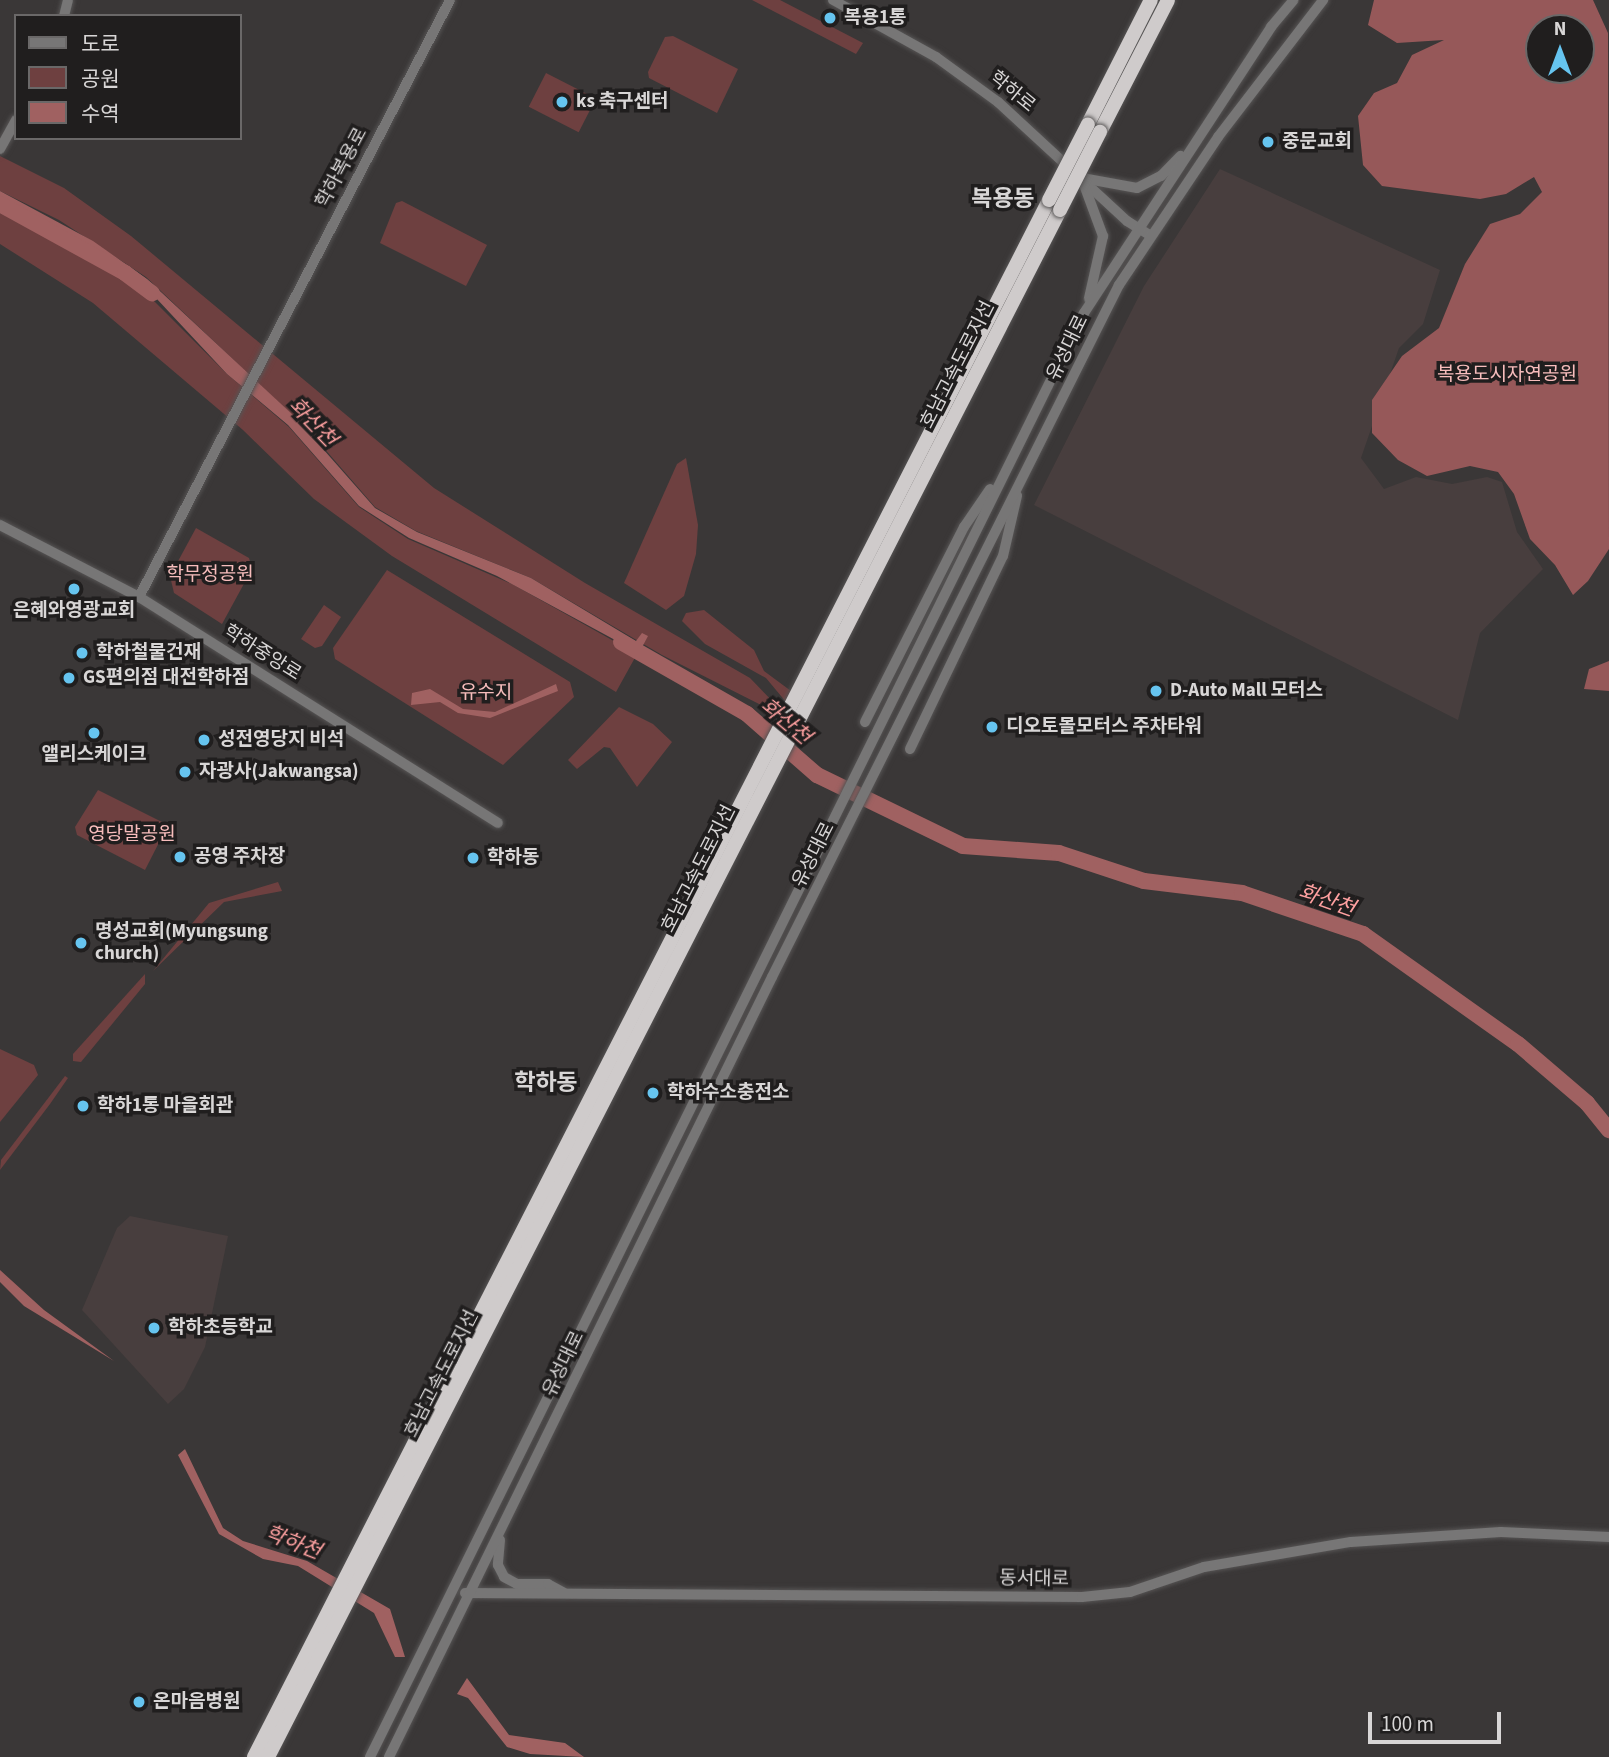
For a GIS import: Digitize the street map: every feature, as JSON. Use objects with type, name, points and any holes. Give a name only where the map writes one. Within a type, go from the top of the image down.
[{"type":"highway","name":"호남고속도로지선","points":[[1094,128],[1151,0]]},
{"type":"highway","name":"호남고속도로지선","points":[[254,1757],[326,1615],[355,1573],[1094,128],[1168,0]]},
{"type":"highway","name":"호남고속도로지선","points":[[268,1757],[347,1602],[355,1573]]},
{"type":"street","name":"학하복용로","points":[[139,597],[450,0]]},
{"type":"street","name":"학하로","points":[[833,0],[936,57],[978,87],[1138,228],[1151,236]]},
{"type":"street","name":"유성대로","points":[[370,1757],[1084,313],[1199,135],[1294,0]]},
{"type":"street","name":"유성대로","points":[[389,1757],[831,861],[1119,285],[1218,137],[1323,0]]},
{"type":"street","points":[[0,149],[14,124]]},
{"type":"street","points":[[1081,178],[1138,188],[1161,176],[1199,135]]},
{"type":"street","points":[[1081,178],[1103,236],[1101,260],[1084,313]]},
{"type":"street","points":[[865,722],[964,527],[1011,460]]},
{"type":"street","points":[[910,749],[1003,555],[1019,485]]},
{"type":"street","name":"학하중앙로","points":[[0,525],[139,597],[498,823]]},
{"type":"street","points":[[502,1530],[497,1557],[501,1574],[517,1584],[548,1584],[564,1593]]},
{"type":"street","name":"동서대로","points":[[450,1593],[1093,1597],[1130,1592],[1204,1567],[1351,1542],[1501,1532],[1609,1537]]},
{"type":"shaded area","points":[[1220,169],[1440,270],[1423,324],[1399,348],[1361,458],[1384,489],[1416,477],[1452,484],[1487,477],[1502,482],[1517,532],[1543,569],[1480,633],[1458,720],[1034,505],[1144,286]]},
{"type":"shaded area","name":"학하초등학교","points":[[130,1216],[228,1236],[205,1347],[184,1389],[168,1404],[82,1310],[117,1228]]},
{"type":"green space","points":[[752,0],[780,0],[863,43],[856,54]]},
{"type":"green space","name":"복용도시자연공원","points":[[1374,0],[1593,0],[1608,33],[1609,549],[1588,581],[1573,595],[1555,565],[1530,539],[1514,494],[1498,472],[1470,466],[1427,476],[1398,460],[1372,433],[1372,400],[1402,356],[1439,328],[1465,264],[1490,224],[1520,214],[1542,192],[1534,177],[1506,194],[1480,199],[1382,186],[1363,165],[1358,116],[1374,93],[1397,83],[1412,55],[1444,40],[1397,43],[1368,25]]},
{"type":"green space","points":[[673,36],[738,69],[717,113],[649,78],[648,72],[665,37]]},
{"type":"green space","name":"ks 축구센터","points":[[546,73],[596,98],[579,132],[529,107]]},
{"type":"green space","points":[[0,156],[64,188],[131,236],[434,488],[585,583],[750,678],[782,711],[779,714],[662,655],[531,578],[416,531],[375,507],[310,432],[146,277],[59,220],[0,191]]},
{"type":"green space","points":[[402,201],[487,245],[466,286],[380,243],[396,203]]},
{"type":"green space","points":[[0,203],[124,271],[227,374],[289,427],[359,507],[408,539],[512,584],[637,654],[616,692],[392,556],[314,499],[243,430],[93,303],[0,244]]},
{"type":"green space","points":[[686,458],[698,525],[696,554],[684,596],[666,610],[624,583],[677,464]]},
{"type":"green space","name":"학무정공원","points":[[196,528],[249,558],[252,569],[222,624],[174,593],[170,576]]},
{"type":"green space","name":"유수지","points":[[387,570],[570,682],[574,697],[503,765],[335,659],[333,648]]},
{"type":"green space","points":[[324,605],[341,617],[322,646],[315,648],[301,639]]},
{"type":"green space","points":[[704,610],[754,650],[764,671],[791,691],[786,702],[766,678],[705,644],[682,621],[686,613]]},
{"type":"green space","points":[[1609,661],[1609,691],[1584,689],[1589,669]]},
{"type":"green space","points":[[619,707],[653,724],[672,742],[637,787],[610,748],[604,747],[577,769],[568,760]]},
{"type":"green space","name":"영당말공원","points":[[98,790],[168,825],[145,870],[77,835],[75,827]]},
{"type":"green space","points":[[278,882],[282,891],[224,902],[153,971],[209,903]]},
{"type":"green space","points":[[145,974],[145,984],[81,1062],[73,1061],[73,1054]]},
{"type":"green space","points":[[0,1049],[34,1065],[38,1075],[0,1122]]},
{"type":"green space","points":[[65,1076],[68,1078],[0,1170],[1,1160]]},
{"type":"water","points":[[0,191],[93,241],[147,279],[294,416],[375,508],[417,532],[531,578],[636,641],[642,633],[648,636],[639,653],[497,576],[409,538],[359,506],[288,425],[227,374],[156,298],[124,271],[0,202]]},
{"type":"water","points":[[556,684],[558,691],[490,718],[458,713],[440,702],[411,705],[412,693],[430,689],[463,709],[495,712]]},
{"type":"water","points":[[0,1270],[44,1310],[114,1361],[24,1306],[0,1282]]},
{"type":"water","points":[[185,1449],[223,1528],[243,1541],[307,1561],[390,1609],[405,1657],[395,1657],[374,1613],[298,1566],[263,1559],[219,1534],[178,1455]]},
{"type":"water","points":[[467,1678],[509,1735],[565,1743],[584,1757],[530,1754],[507,1747],[468,1698],[457,1694]]},
{"type":"waterway","name":"화산천","points":[[0,204],[125,273],[152,293]]},
{"type":"waterway","name":"화산천","points":[[621,642],[747,714],[817,775],[963,846],[1059,853],[1144,881],[1242,893],[1363,934],[1518,1044],[1587,1103],[1609,1130]]},
{"type":"place","name":"복용1통","points":[[830,18]]},
{"type":"place","name":"ks 축구센터","points":[[562,102]]},
{"type":"place","name":"중문교회","points":[[1268,142]]},
{"type":"place","name":"은혜와영광교회","points":[[74,589]]},
{"type":"place","name":"학하철물건재","points":[[82,653]]},
{"type":"place","name":"GS편의점 대전학하점","points":[[69,678]]},
{"type":"place","name":"D-Auto Mall 모터스","points":[[1156,691]]},
{"type":"place","name":"디오토몰모터스 주차타워","points":[[992,727]]},
{"type":"place","name":"앨리스케이크","points":[[94,733]]},
{"type":"place","name":"성전영당지 비석","points":[[204,740]]},
{"type":"place","name":"자광사(Jakwangsa)","points":[[185,772]]},
{"type":"place","name":"공영 주차장","points":[[180,857]]},
{"type":"place","name":"학하동","points":[[473,858]]},
{"type":"place","name":"명성교회(Myungsung church)","points":[[81,943]]},
{"type":"place","name":"학하수소충전소","points":[[653,1093]]},
{"type":"place","name":"학하1통 마을회관","points":[[83,1106]]},
{"type":"place","name":"학하초등학교","points":[[154,1328]]},
{"type":"place","name":"온마음병원","points":[[139,1702]]},
{"type":"district","name":"복용동","points":[[1003,199]]},
{"type":"district","name":"학하동","points":[[546,1083]]},
{"type":"water label","name":"학하천","points":[[293,1542]]}]
